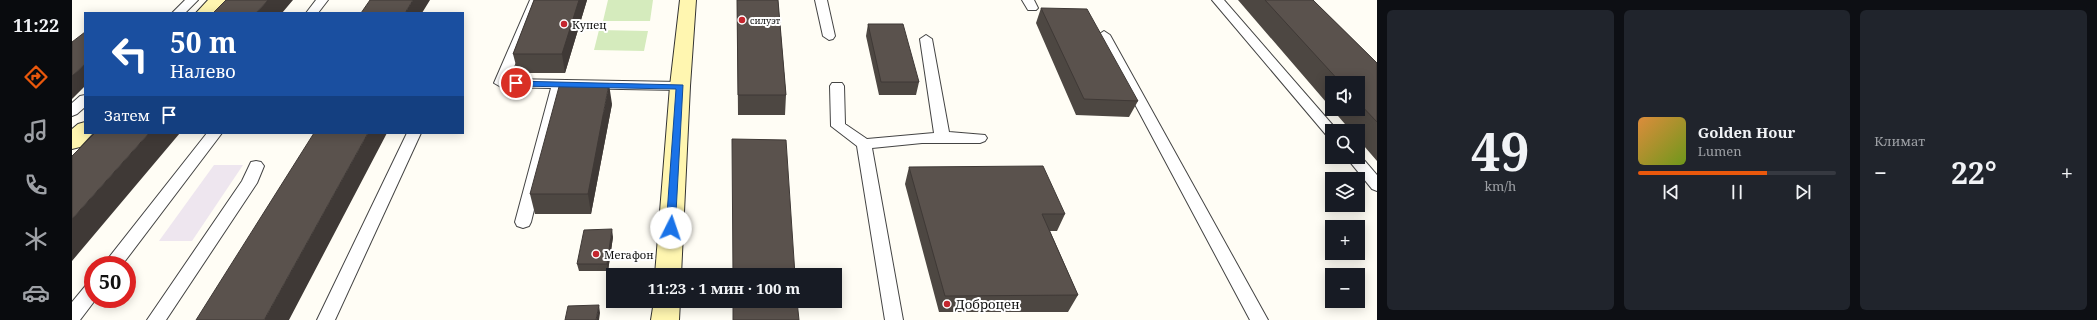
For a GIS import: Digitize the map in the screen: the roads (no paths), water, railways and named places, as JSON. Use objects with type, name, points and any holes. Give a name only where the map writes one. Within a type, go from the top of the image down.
[{"type":"main road","points":[[206,12],[218,0]]},
{"type":"main road","points":[[668,268],[680,86],[688,0]]},
{"type":"main road","points":[[72,142],[84,130]]},
{"type":"main road","points":[[665,320],[666,308]]},
{"type":"lane","points":[[179,12],[192,0]]},
{"type":"lane","points":[[313,12],[322,0]]},
{"type":"lane","points":[[536,0],[501,83],[680,86]]},
{"type":"lane","points":[[821,0],[829,36]]},
{"type":"lane","points":[[1218,0],[1325,124]]},
{"type":"lane","points":[[1104,35],[1259,320]]},
{"type":"lane","points":[[926,39],[942,136]]},
{"type":"lane","points":[[523,222],[558,85]]},
{"type":"lane","points":[[837,86],[838,126],[864,144],[895,139],[942,136],[980,138]]},
{"type":"lane","points":[[72,111],[84,100]]},
{"type":"lane","points":[[119,256],[214,134]]},
{"type":"lane","points":[[326,320],[414,134]]},
{"type":"lane","points":[[864,144],[894,320]]},
{"type":"lane","points":[[1359,164],[1377,185]]},
{"type":"lane","points":[[156,320],[249,183],[256,166]]},
{"type":"lane","points":[[72,316],[84,301]]},
{"type":"place","name":"силуэт","points":[[742,20]]},
{"type":"place","name":"Купец","points":[[564,24]]},
{"type":"place","name":"Мегафон","points":[[596,254]]},
{"type":"place","name":"Доброцен","points":[[947,304]]}]
